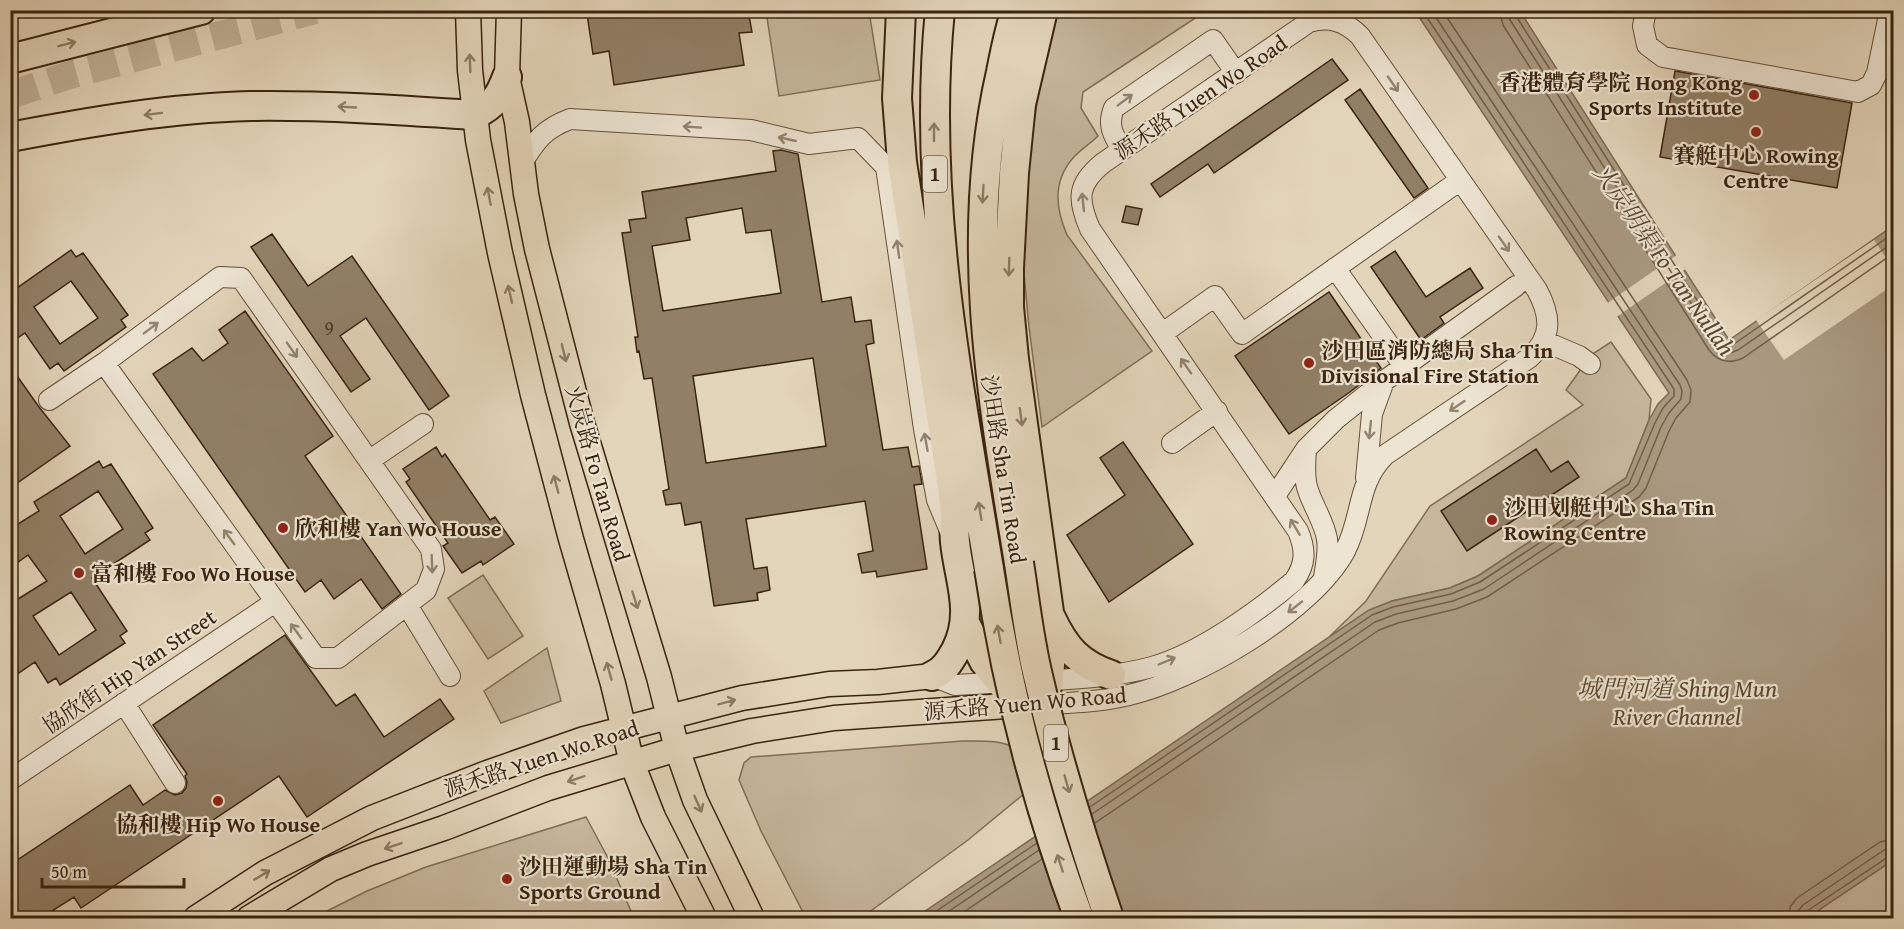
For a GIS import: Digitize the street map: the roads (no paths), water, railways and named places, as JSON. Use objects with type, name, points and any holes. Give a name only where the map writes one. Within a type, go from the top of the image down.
[{"type":"highway","points":[[10,59],[201,10]]},
{"type":"highway","points":[[901,10],[897,98],[902,162],[950,474],[955,517],[954,541],[961,574],[966,625],[984,661],[999,683],[1037,696],[1052,659],[1050,616]]},
{"type":"highway","name":"沙田路 Sha Tin Road","points":[[940,10],[934,103],[936,196],[952,337],[1007,674],[1037,792],[1079,918]]},
{"type":"highway","name":"沙田路 Sha Tin Road","points":[[1016,10],[995,95],[984,179],[982,254],[988,366],[1031,567],[1038,675],[1090,864],[1110,918]]},
{"type":"highway","points":[[961,574],[974,589],[987,596],[1005,600],[1019,599],[1031,593],[1038,586],[1031,567],[1009,307],[1009,268],[1016,150],[1022,104],[1043,10]]},
{"type":"highway","points":[[10,137],[105,120],[176,111],[248,106],[319,106],[474,115],[490,107],[501,94],[507,76]]},
{"type":"highway","points":[[1031,567],[1061,638],[1091,668],[1111,675]]},
{"type":"highway","points":[[932,676],[943,670],[948,663],[961,640],[966,625]]},
{"type":"main road","name":"火炭路 Fo Tan Road","points":[[468,10],[474,115],[500,253],[533,395],[613,684],[632,763],[653,817],[704,918]]},
{"type":"main road","name":"火炭路 Fo Tan Road","points":[[509,10],[507,76],[517,122],[537,249],[582,423],[670,717],[677,749],[695,800],[752,918]]},
{"type":"main road","name":"源禾路 Yuen Wo Road","points":[[196,918],[265,873],[372,819],[487,773],[584,739],[742,698],[829,684],[878,682],[932,676]]},
{"type":"main road","name":"源禾路 Yuen Wo Road","points":[[249,918],[331,869],[367,854],[444,828],[548,788],[677,749],[752,731],[834,718],[897,715],[1037,696]]},
{"type":"street","points":[[1309,22],[1326,10]]},
{"type":"street","points":[[1356,10],[1360,36]]},
{"type":"street","points":[[1646,10],[1642,26],[1647,45],[1663,57],[1858,92],[1871,85],[1877,73],[1890,10]]},
{"type":"street","name":"源禾路 Yuen Wo Road","points":[[932,676],[955,685],[999,683],[1037,696],[1111,699],[1130,695],[1199,670],[1256,636],[1310,595],[1323,581],[1345,551],[1353,534],[1366,481],[1374,466],[1385,455],[1538,351],[1548,328],[1543,302],[1537,290],[1360,36],[1351,27],[1330,19],[1309,22],[1122,150],[1091,173],[1082,187],[1081,201],[1090,229],[1298,531],[1302,541],[1304,562],[1294,581],[1244,619],[1188,652],[1153,667],[1111,675],[1037,696]]},
{"type":"street","points":[[1122,150],[1111,132],[1110,124],[1114,108],[1213,40],[1236,73]]},
{"type":"street","points":[[522,163],[542,135],[552,126],[570,119],[751,130],[809,144],[858,138],[886,167],[934,488],[954,541]]},
{"type":"street","points":[[1163,333],[1215,296],[1242,334],[1460,181]]},
{"type":"street","points":[[1335,268],[1404,366]]},
{"type":"street","points":[[49,400],[104,363],[220,277],[241,278],[431,549],[434,569],[426,590],[338,658],[316,658],[104,363]]},
{"type":"street","points":[[1275,496],[1306,449],[1336,419],[1404,366],[1516,286]]},
{"type":"street","points":[[1544,341],[1579,356],[1590,364]]},
{"type":"street","points":[[1366,481],[1372,414],[1384,381]]},
{"type":"street","points":[[1172,443],[1217,411]]},
{"type":"street","points":[[370,460],[423,424]]},
{"type":"street","points":[[1306,449],[1306,485],[1325,528],[1328,541],[1323,581]]},
{"type":"street","name":"協欣街 Hip Yan Street","points":[[10,780],[275,602]]},
{"type":"street","points":[[407,605],[450,676]]},
{"type":"street","points":[[124,703],[175,783]]},
{"type":"water","name":"城門河道 Shing Mun River Channel","points":[[1415,11],[1520,11],[1729,340],[1893,226],[1893,860],[1807,918],[915,918],[1369,610],[1392,601],[1450,588],[1478,576],[1626,478],[1649,420],[1658,404],[1669,393]]},
{"type":"tunnel","points":[[10,95],[70,75],[315,10]]},
{"type":"place","name":"香港體育學院 Hong Kong Sports Institute","points":[[1754,95]]},
{"type":"place","name":"賽艇中心 Rowing Centre","points":[[1756,132]]},
{"type":"place","name":"沙田區消防總局 Sha Tin Divisional Fire Station","points":[[1309,363]]},
{"type":"place","name":"沙田划艇中心 Sha Tin Rowing Centre","points":[[1492,520]]},
{"type":"place","name":"欣和樓 Yan Wo House","points":[[283,528]]},
{"type":"place","name":"富和樓 Foo Wo House","points":[[79,573]]},
{"type":"place","name":"協和樓 Hip Wo House","points":[[218,801]]},
{"type":"place","name":"沙田運動場 Sha Tin Sports Ground","points":[[507,879]]},
{"type":"water label","name":"火炭明渠 Fo Tan Nullah","points":[[1664,260]]}]
